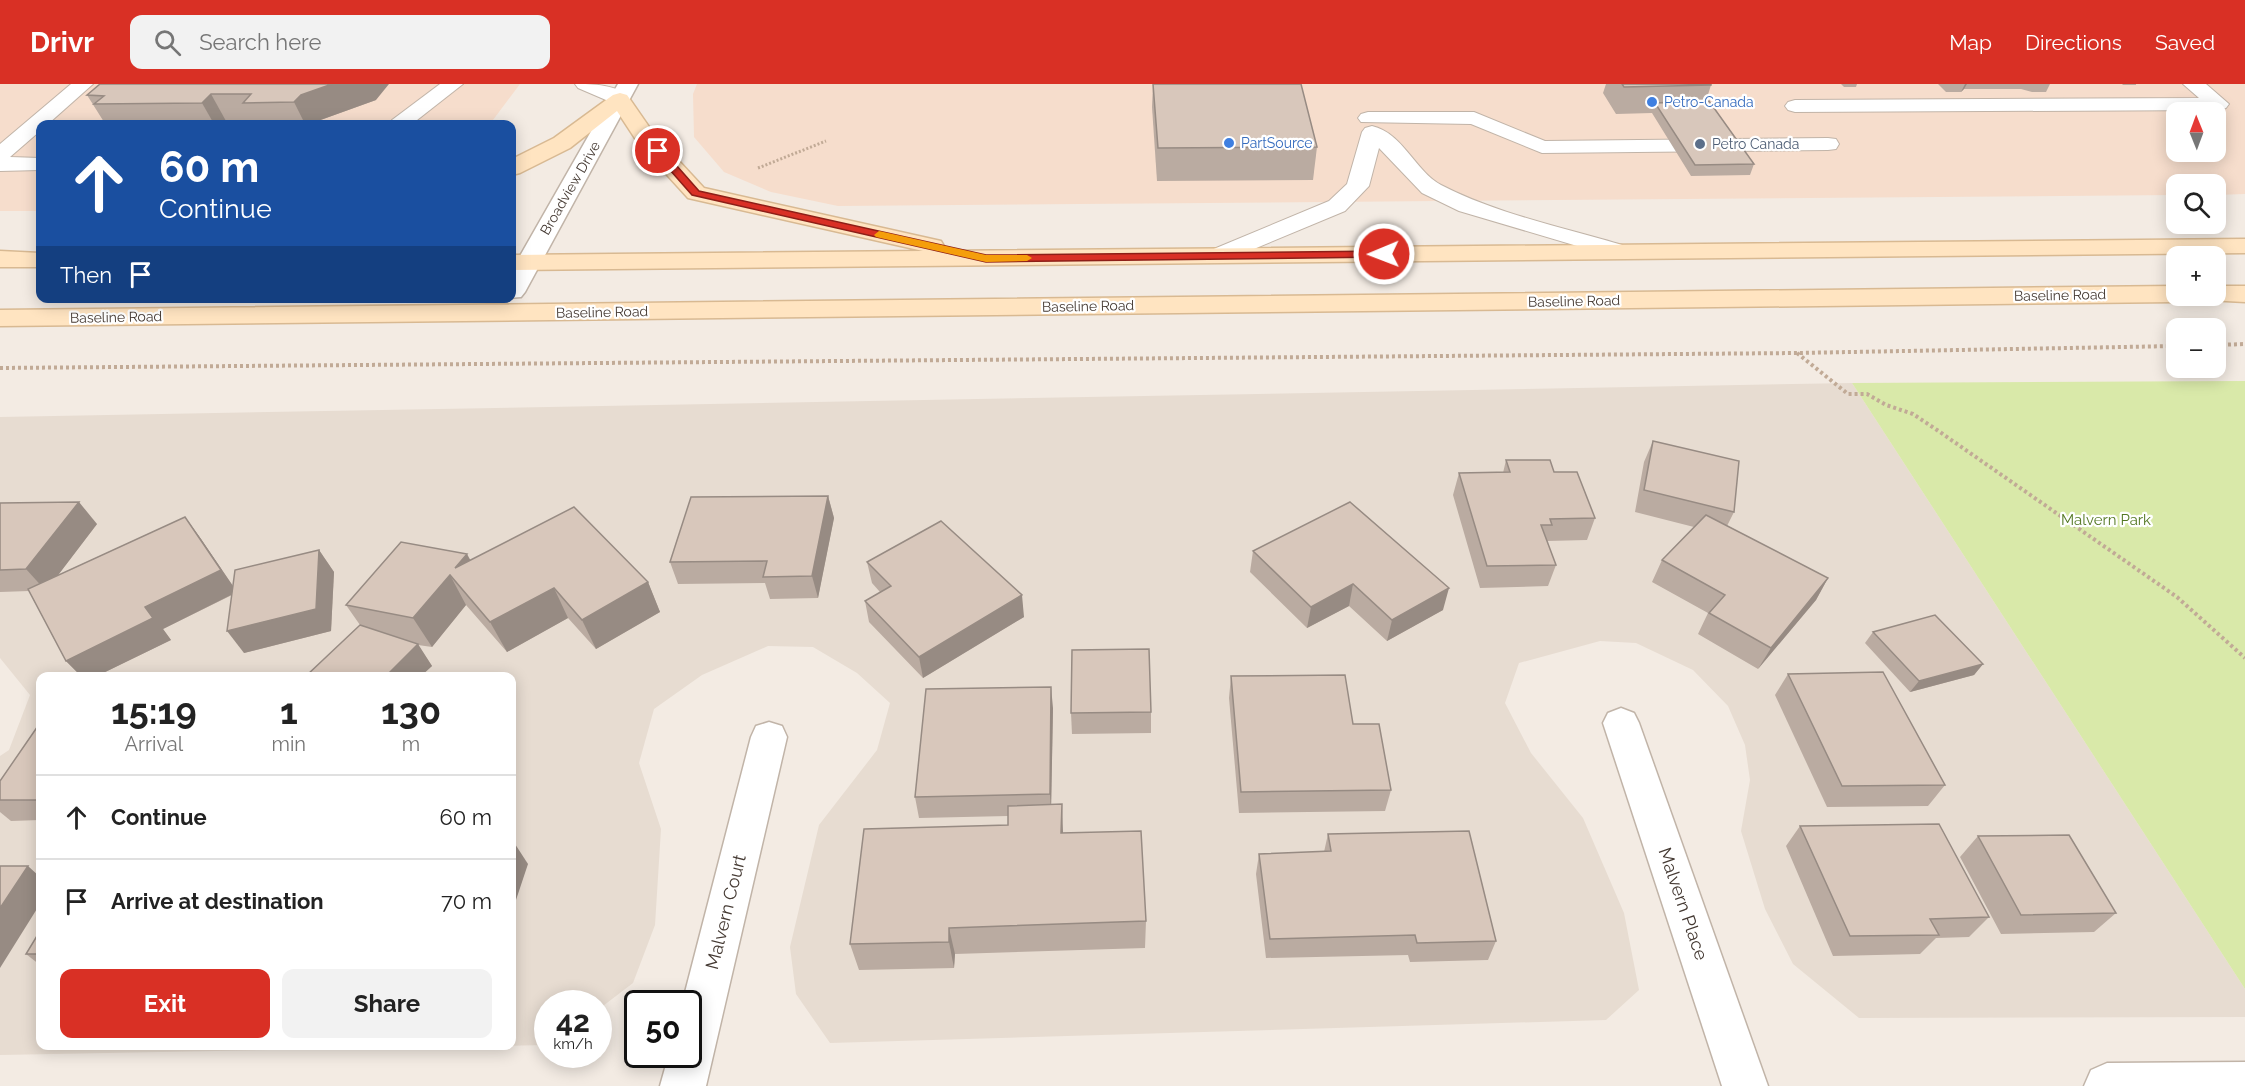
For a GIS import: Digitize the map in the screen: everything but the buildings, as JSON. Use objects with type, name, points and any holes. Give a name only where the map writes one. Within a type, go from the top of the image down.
[{"type":"main road","points":[[516,166],[562,143],[624,92],[646,138],[696,193],[986,259]]},
{"type":"main road","points":[[520,263],[2245,246]]},
{"type":"main road","points":[[0,259],[36,260]]},
{"type":"main road","name":"Baseline Road","points":[[516,301],[2166,294]]},
{"type":"main road","points":[[2226,294],[2245,294]]},
{"type":"main road","name":"Baseline Road","points":[[0,318],[446,303]]},
{"type":"street","name":"Broadview Drive","points":[[520,263],[624,92]]},
{"type":"street","name":"Malvern Place","points":[[1621,723],[1745,1086]]},
{"type":"street","name":"Malvern Court","points":[[682,1086],[769,737]]},
{"type":"street","points":[[2107,1086],[2245,1085]]},
{"type":"lane","points":[[41,120],[83,84]]},
{"type":"lane","points":[[404,120],[453,84]]},
{"type":"lane","points":[[585,84],[624,92]]},
{"type":"lane","points":[[1796,106],[2219,104],[2193,84]]},
{"type":"lane","points":[[1368,118],[1474,118],[1542,147],[1828,144]]},
{"type":"lane","points":[[0,155],[36,124]]},
{"type":"lane","points":[[1217,256],[1337,206],[1358,186],[1372,132],[1390,146],[1430,188],[1467,206],[1621,252]]},
{"type":"lane","points":[[0,164],[36,164]]},
{"type":"path","points":[[755,169],[826,141]]},
{"type":"path","points":[[2226,345],[2245,344]]},
{"type":"path","points":[[0,368],[1797,353],[2166,346]]},
{"type":"path","points":[[1797,353],[1848,394],[1867,394],[1886,405],[1913,414],[1937,430],[2177,597],[2245,658]]},
{"type":"shaded area","points":[[0,84],[520,84],[493,120],[36,120],[36,211],[0,211]]},
{"type":"shaded area","points":[[697,84],[2245,84],[2245,194],[2226,195],[2226,174],[2166,174],[2166,195],[838,206],[771,192],[724,172],[694,137],[693,94]]},
{"type":"shaded area","points":[[1852,383],[2245,989],[2245,1017],[1859,1018],[1793,964],[1765,909],[1741,831],[1750,780],[1745,745],[1728,706],[1693,670],[1636,643],[1600,641],[1519,663],[1505,703],[1531,753],[1583,818],[1624,913],[1639,990],[1606,1020],[830,1043],[796,994],[790,947],[819,825],[877,750],[890,703],[857,673],[813,647],[768,646],[702,675],[654,709],[639,763],[661,829],[655,925],[633,983],[612,999],[612,990],[534,990],[534,1045],[516,1046],[516,672],[36,672],[36,1050],[273,1050],[0,1055],[0,756],[9,750],[30,695],[0,658],[0,417]]},
{"type":"green space","name":"Malvern Park","points":[[2245,381],[2245,989],[1852,383]]},
{"type":"slow traffic","points":[[879,235],[986,259],[1027,258]]},
{"type":"place","name":"Petro-Canada","points":[[1652,102]]},
{"type":"place","name":"PartSource","points":[[1229,143]]},
{"type":"place","name":"Petro Canada","points":[[1700,144]]},
{"type":"route","points":[[658,151],[696,193],[986,259],[1384,254]]}]
